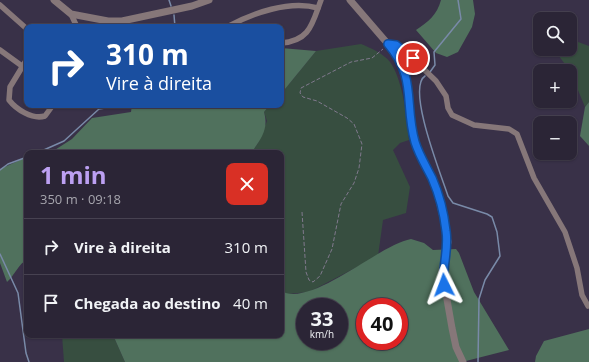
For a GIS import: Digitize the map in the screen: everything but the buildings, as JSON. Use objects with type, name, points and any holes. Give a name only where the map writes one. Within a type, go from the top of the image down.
[{"type":"street","points":[[54,0],[71,14],[76,24]]},
{"type":"street","points":[[71,14],[108,21],[122,21],[192,6],[209,0]]},
{"type":"street","points":[[284,43],[295,41],[307,33],[321,0]]},
{"type":"street","points":[[350,0],[402,62],[406,74],[411,126],[415,142],[432,177],[442,209],[448,242],[442,271],[456,347],[463,362]]},
{"type":"street","points":[[233,24],[250,16],[279,7],[305,4],[318,8]]},
{"type":"street","points":[[0,5],[24,26]]},
{"type":"street","points":[[388,44],[396,45],[404,50],[436,81],[446,96],[448,108],[452,115],[474,125],[509,129],[517,134],[534,178],[565,232],[577,268],[582,295],[588,306]]},
{"type":"street","points":[[0,50],[22,66]]},
{"type":"street","points":[[24,63],[8,92],[9,100],[36,117],[45,116],[52,108]]},
{"type":"path","points":[[302,212],[306,272],[309,280],[313,282],[320,276],[332,250],[341,204],[354,183],[359,168],[362,144],[354,124],[347,118],[317,101],[303,97],[300,93],[301,88],[351,62],[372,58],[388,44]]},
{"type":"green space","points":[[441,0],[473,0],[475,14],[472,27],[458,52],[447,57],[436,53],[416,30],[432,18]]},
{"type":"green space","points":[[577,42],[589,46],[589,102],[585,107],[577,88],[577,64],[565,64],[559,56],[577,56]]},
{"type":"green space","points":[[361,44],[384,56],[390,62],[401,89],[406,110],[409,140],[400,143],[393,150],[410,187],[406,213],[383,220],[378,256],[309,292],[287,294],[284,292],[284,150],[253,150],[258,143],[267,121],[264,112],[267,108],[284,108],[284,90],[316,51]]},
{"type":"green space","points":[[284,48],[316,51],[284,90]]},
{"type":"green space","points":[[589,102],[589,146],[580,136],[585,107]]},
{"type":"green space","points":[[132,108],[267,108],[264,112],[265,129],[253,150],[55,150],[72,139],[92,118],[131,112]]},
{"type":"green space","points":[[24,158],[24,262],[7,282],[0,263],[0,169]]},
{"type":"green space","points":[[411,239],[424,243],[433,250],[456,249],[459,253],[474,292],[509,350],[462,362],[125,362],[114,338],[284,338],[284,292],[294,294],[310,291],[345,274],[381,252]]},
{"type":"green space","points":[[589,329],[589,362],[535,362],[536,356],[544,341]]},
{"type":"green space","points":[[62,338],[114,338],[125,362],[64,362]]},
{"type":"waterway","points":[[169,0],[171,6]]},
{"type":"waterway","points":[[430,72],[435,65],[434,52],[461,19],[458,0]]},
{"type":"waterway","points":[[174,15],[175,24]]},
{"type":"waterway","points":[[425,76],[420,84],[422,114],[433,153],[448,196],[453,203],[492,217],[497,232],[500,256],[485,280],[479,299],[478,362]]},
{"type":"waterway","points":[[44,150],[64,141],[99,109],[106,108]]},
{"type":"waterway","points":[[0,170],[8,164],[24,158]]},
{"type":"waterway","points":[[0,254],[18,293],[26,353],[29,362]]},
{"type":"route","points":[[413,58],[396,45],[388,44],[402,62],[406,74],[411,126],[415,142],[420,156],[432,177],[442,209],[448,242],[442,271],[444,285]]}]
